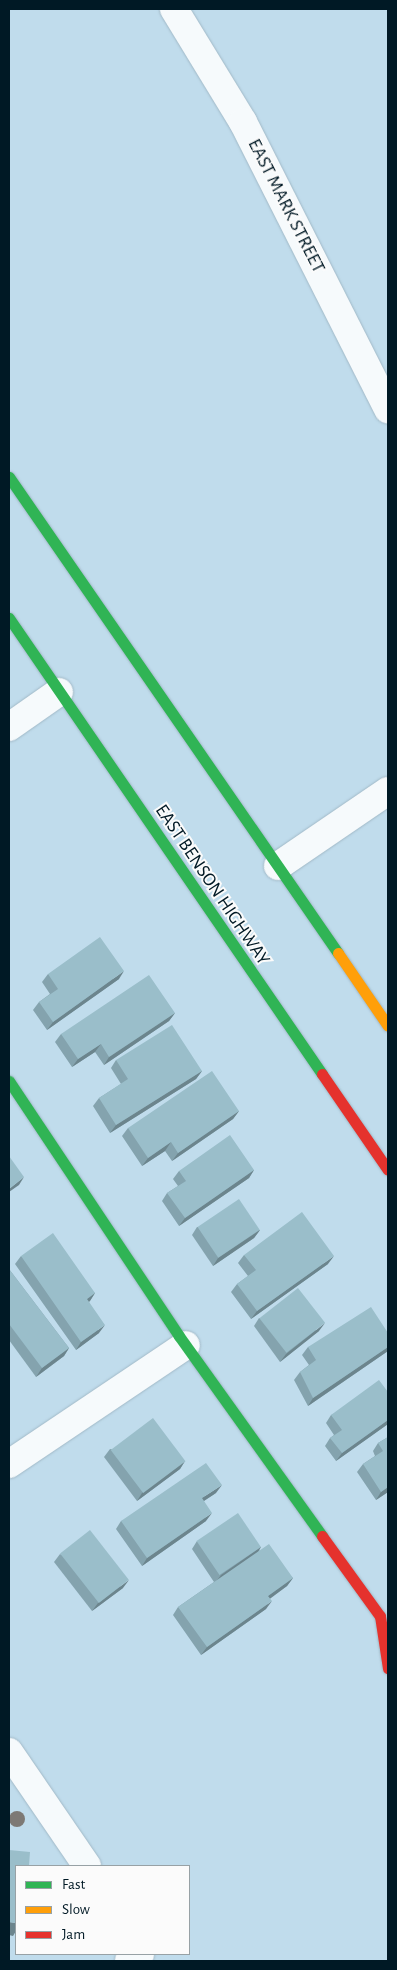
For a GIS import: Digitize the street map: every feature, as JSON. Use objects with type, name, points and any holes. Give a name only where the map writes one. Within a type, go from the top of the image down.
[{"type":"main road","points":[[9,477],[388,1026]]},
{"type":"main road","name":"EAST BENSON HIGHWAY","points":[[9,618],[388,1170]]},
{"type":"main road","points":[[9,1081],[186,1345],[380,1616],[388,1668]]},
{"type":"street","name":"EAST MARK STREET","points":[[174,9],[243,122],[388,409]]},
{"type":"street","points":[[9,727],[59,692]]},
{"type":"street","points":[[278,866],[388,791]]},
{"type":"street","points":[[9,1464],[186,1345]]},
{"type":"street","points":[[9,1752],[86,1865]]},
{"type":"building","points":[[100,937],[124,971],[53,1022],[39,1002],[58,989],[48,974]]},
{"type":"building","points":[[149,975],[175,1013],[109,1057],[101,1044],[78,1059],[61,1034]]},
{"type":"building","points":[[172,1025],[202,1071],[116,1125],[99,1098],[128,1079],[116,1060]]},
{"type":"building","points":[[212,1071],[239,1111],[178,1153],[171,1142],[148,1158],[128,1128]]},
{"type":"building","points":[[230,1135],[254,1170],[185,1218],[167,1193],[186,1181],[179,1171]]},
{"type":"building","points":[[9,1156],[24,1177],[9,1189]]},
{"type":"building","points":[[239,1199],[260,1230],[218,1258],[198,1227]]},
{"type":"building","points":[[302,1212],[334,1256],[257,1311],[237,1284],[256,1270],[244,1255]]},
{"type":"building","points":[[53,1233],[95,1293],[87,1299],[105,1325],[81,1342],[21,1256]]},
{"type":"building","points":[[9,1269],[69,1348],[42,1368],[9,1324]]},
{"type":"building","points":[[298,1288],[325,1323],[286,1353],[259,1318]]},
{"type":"building","points":[[371,1307],[388,1333],[388,1347],[313,1398],[300,1372],[316,1360],[308,1347]]},
{"type":"building","points":[[379,1380],[388,1392],[388,1420],[342,1453],[330,1438],[342,1430],[331,1415]]},
{"type":"building","points":[[153,1418],[185,1461],[143,1493],[111,1450]]},
{"type":"building","points":[[388,1437],[388,1487],[381,1492],[363,1464],[383,1451],[378,1443]]},
{"type":"building","points":[[206,1463],[222,1485],[202,1498],[212,1513],[147,1558],[121,1521]]},
{"type":"building","points":[[238,1513],[261,1547],[219,1575],[197,1541]]},
{"type":"building","points":[[90,1530],[129,1580],[99,1603],[60,1553]]},
{"type":"building","points":[[269,1544],[293,1578],[268,1596],[272,1601],[207,1647],[178,1607]]},
{"type":"building","points":[[9,1850],[30,1852],[29,1865],[15,1865],[15,1923],[9,1922]]},
{"type":"traffic: fast","points":[[9,477],[338,953]]},
{"type":"traffic: fast","points":[[9,618],[322,1074]]},
{"type":"traffic: fast","points":[[9,1081],[179,1336],[322,1536]]},
{"type":"traffic: slow","points":[[338,953],[388,1026]]},
{"type":"traffic: jam","points":[[322,1074],[388,1170]]},
{"type":"traffic: jam","points":[[322,1536],[380,1616],[388,1668]]}]
